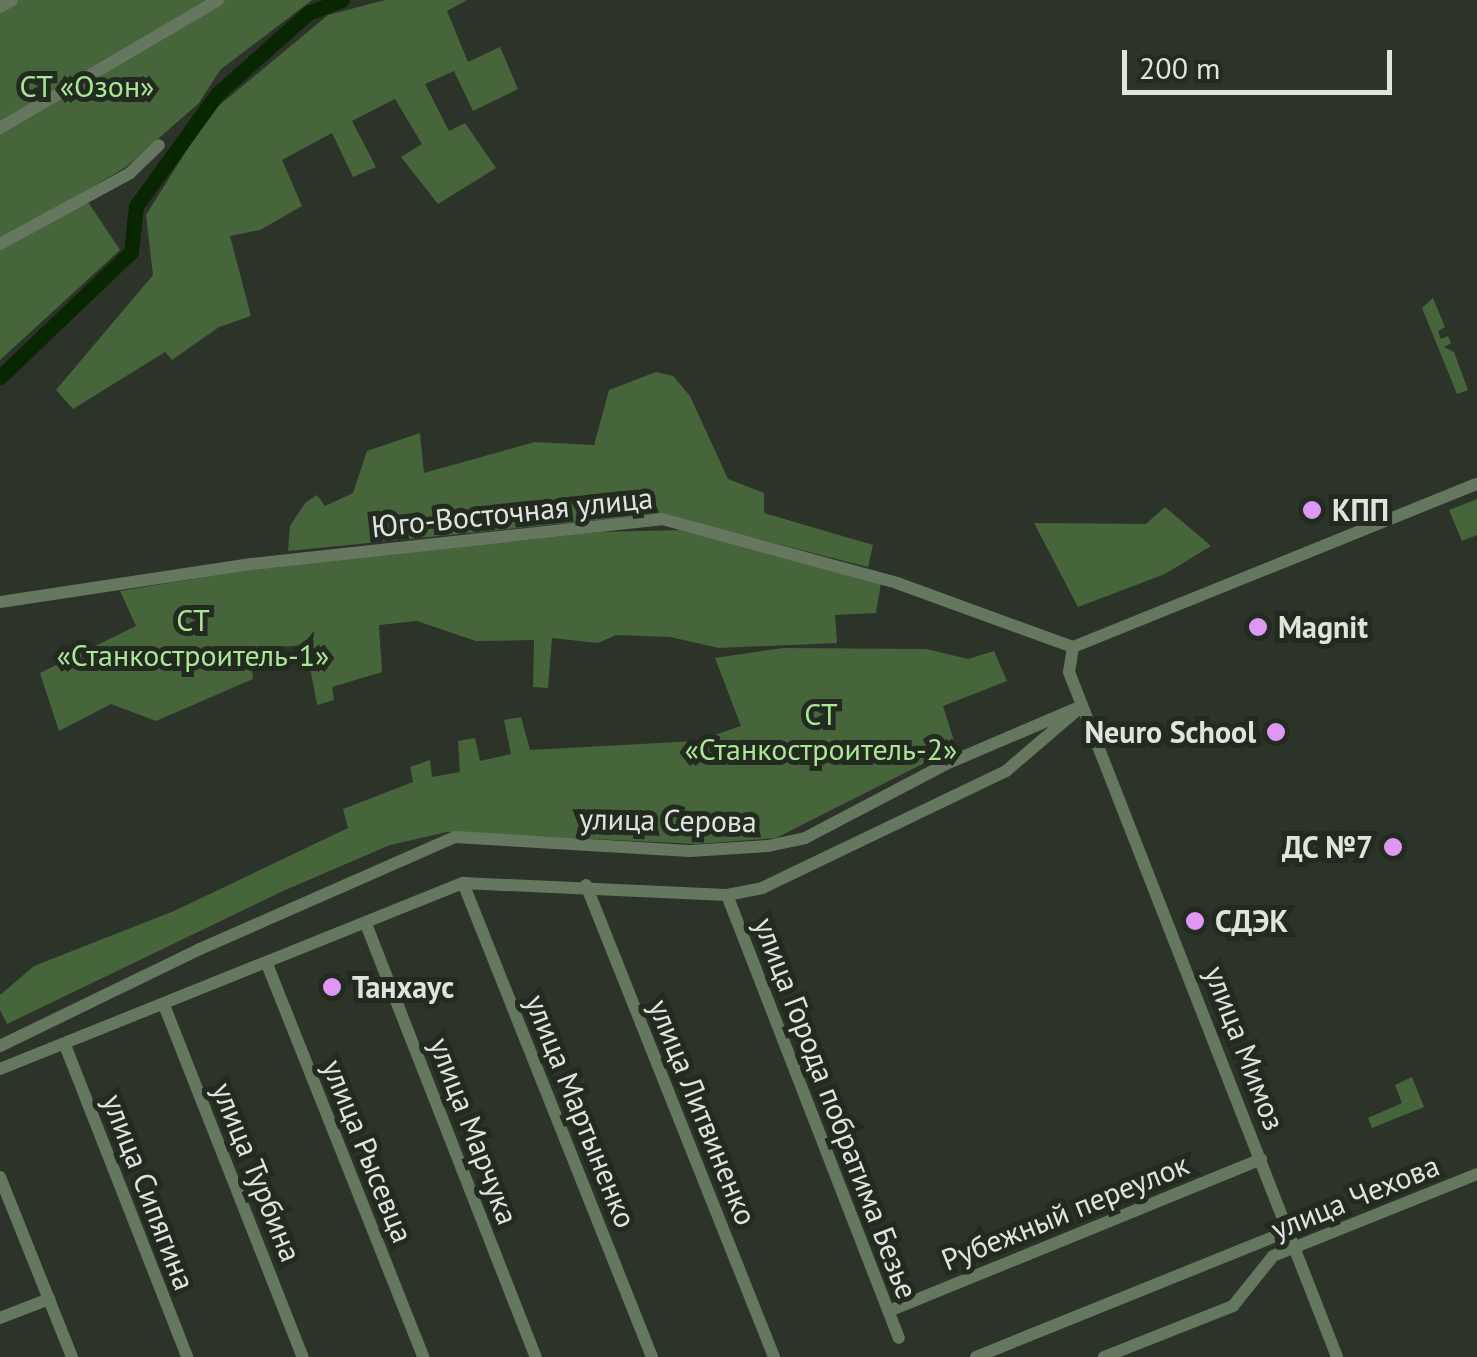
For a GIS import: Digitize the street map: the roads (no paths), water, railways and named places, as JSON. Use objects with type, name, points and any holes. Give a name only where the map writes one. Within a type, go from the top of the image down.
[{"type":"street","points":[[0,7],[12,0]]},
{"type":"street","points":[[0,128],[218,0]]},
{"type":"street","points":[[0,244],[130,173],[159,145]]},
{"type":"street","points":[[1073,647],[1477,484]]},
{"type":"street","name":"Юго-Восточная улица","points":[[0,602],[251,564],[662,520],[897,583],[1073,647]]},
{"type":"street","name":"улица Мимоз","points":[[1073,647],[1068,672],[1336,1357]]},
{"type":"street","points":[[0,1069],[464,883],[586,885],[727,895],[762,888],[1006,771],[1082,706]]},
{"type":"street","name":"улица Серова","points":[[0,1046],[218,940],[455,837],[690,851],[768,846],[804,838],[946,764],[1082,706]]},
{"type":"street","name":"улица Мартыненко","points":[[464,883],[652,1357]]},
{"type":"street","name":"улица Литвиненко","points":[[586,885],[774,1357]]},
{"type":"street","name":"улица Города побратима Безье","points":[[727,895],[899,1338]]},
{"type":"street","name":"улица Марчука","points":[[366,924],[536,1357]]},
{"type":"street","name":"улица Рысевца","points":[[267,964],[423,1357]]},
{"type":"street","name":"улица Турбина","points":[[164,1005],[304,1357]]},
{"type":"street","name":"улица Сипягина","points":[[65,1045],[187,1357]]},
{"type":"street","name":"Рубежный переулок","points":[[888,1311],[1260,1159]]},
{"type":"street","name":"улица Чехова","points":[[1114,1355],[1233,1306],[1265,1262],[1477,1174]]},
{"type":"street","points":[[0,1177],[5,1202],[72,1357]]},
{"type":"street","points":[[976,1357],[1288,1231]]},
{"type":"street","points":[[0,1318],[49,1299]]},
{"type":"waterway","points":[[0,377],[131,252],[136,206],[217,94],[308,13],[342,0]]},
{"type":"place","name":"КПП","points":[[1312,510]]},
{"type":"place","name":"Magnit","points":[[1258,627]]},
{"type":"place","name":"Neuro School","points":[[1276,732]]},
{"type":"place","name":"ДС №7","points":[[1393,847]]},
{"type":"place","name":"СДЭК","points":[[1195,921]]},
{"type":"place","name":"Танхаус","points":[[332,987]]},
{"type":"park label","name":"СТ «Озон»","points":[[87,86]]},
{"type":"park label","name":"СТ «Станкостроитель-1»","points":[[193,637]]},
{"type":"park label","name":"СТ «Станкостроитель-2»","points":[[821,731]]}]
